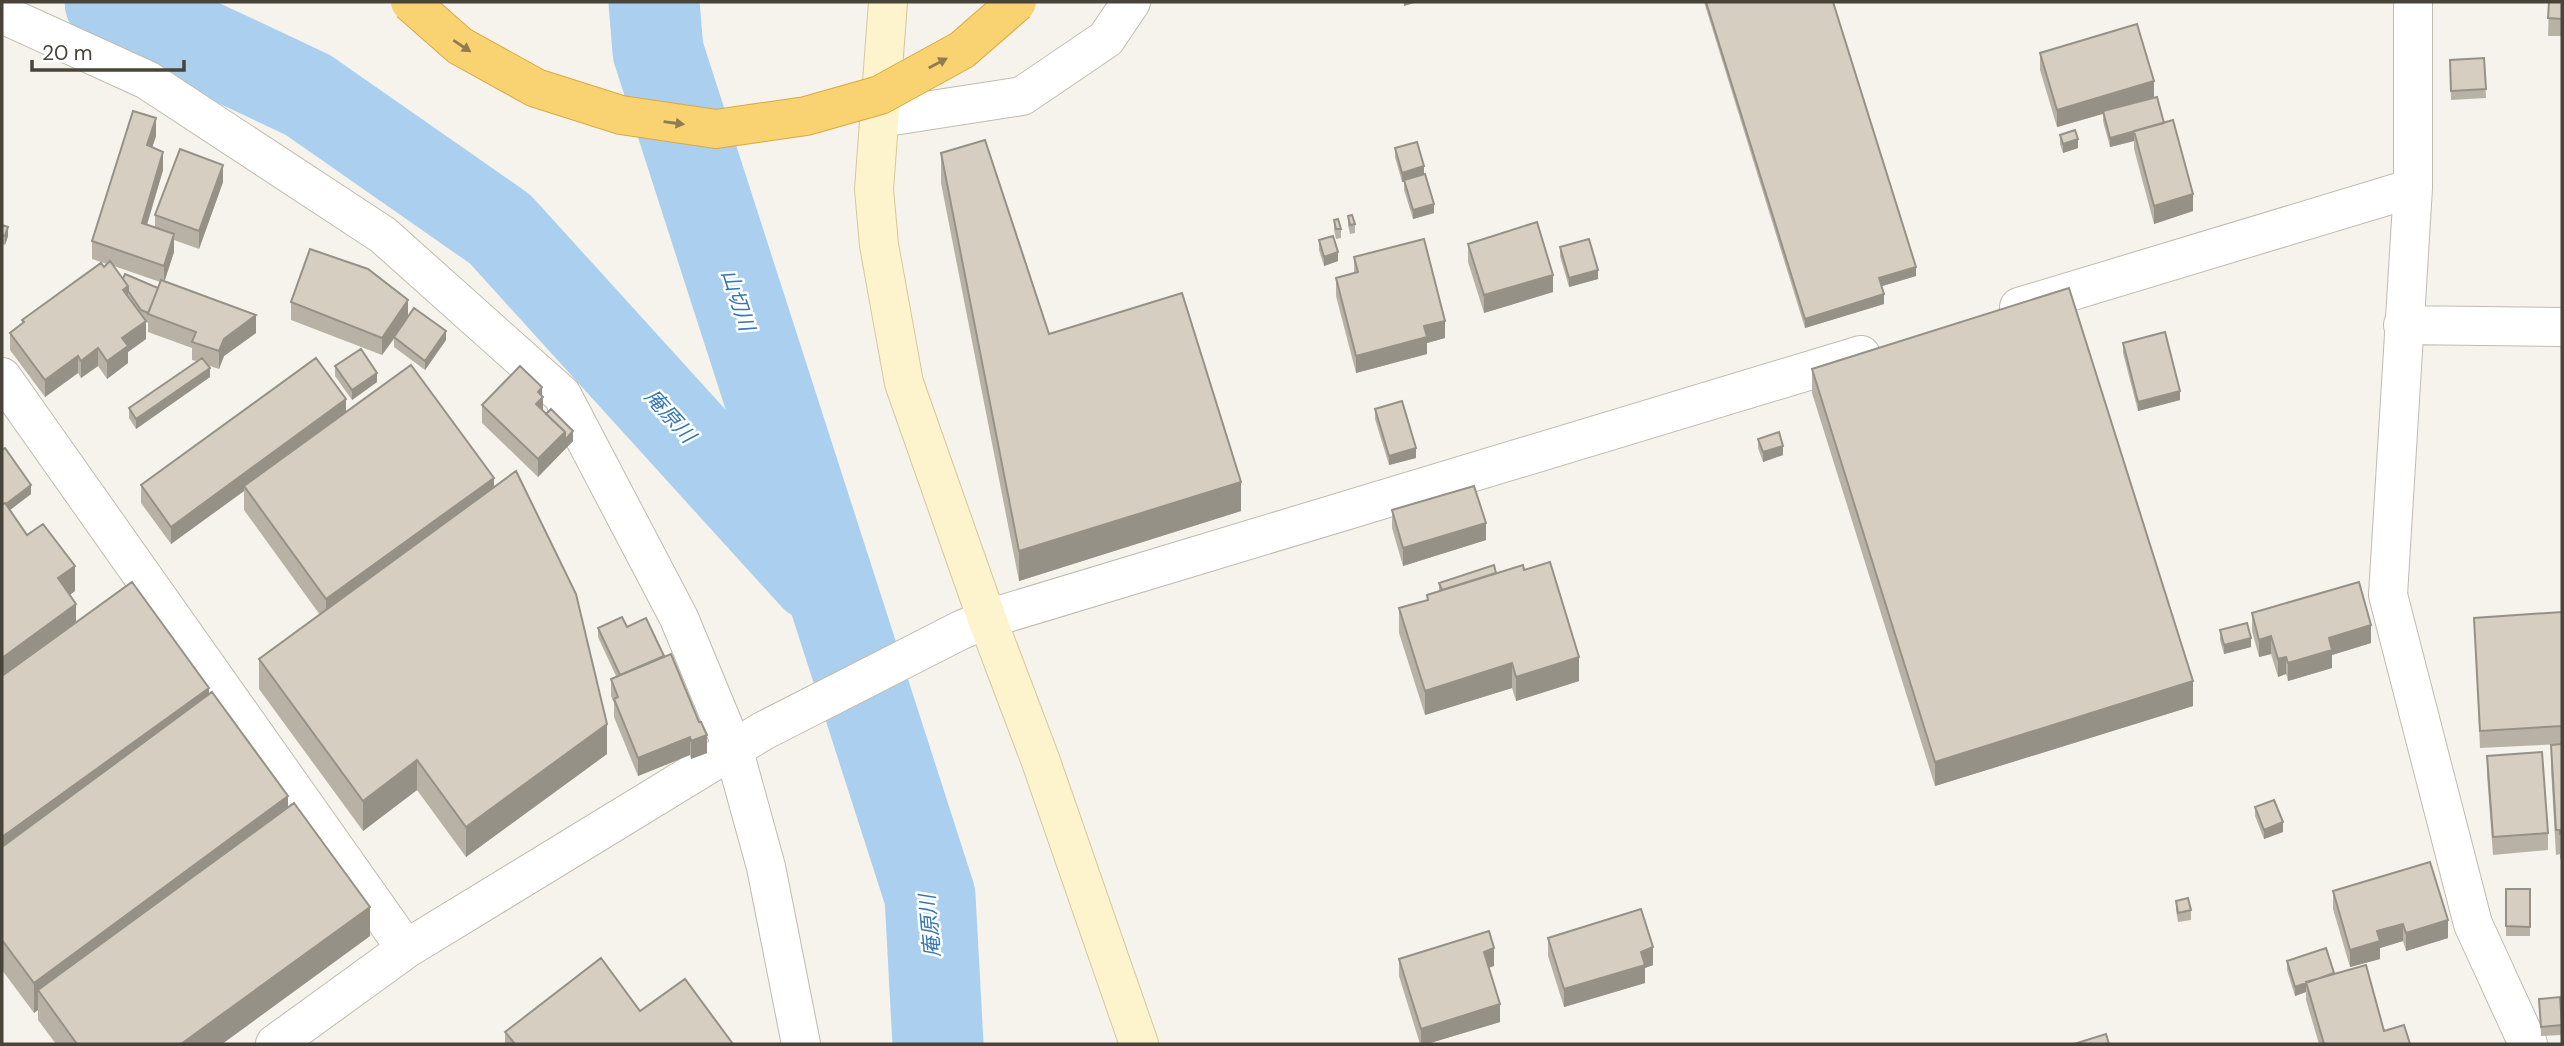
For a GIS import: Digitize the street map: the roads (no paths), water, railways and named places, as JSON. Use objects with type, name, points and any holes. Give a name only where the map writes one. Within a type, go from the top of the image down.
[{"type":"highway","points":[[410,2],[460,46],[536,88],[621,115],[716,129],[807,116],[880,94],[962,50],[1017,2]]},
{"type":"street","points":[[887,2],[874,189],[879,244],[904,383],[974,624],[1040,759],[1139,1044]]},
{"type":"street","points":[[880,118],[1022,96],[1106,38],[1131,2]]},
{"type":"street","points":[[2413,2],[2413,188],[2388,595],[2473,924],[2528,1044]]},
{"type":"street","points":[[2,14],[147,80],[383,235],[562,395],[679,618],[749,741],[766,867],[801,1044]]},
{"type":"street","points":[[1986,317],[2413,188]]},
{"type":"street","points":[[2403,325],[2562,327]]},
{"type":"street","points":[[275,1044],[406,949],[749,741],[974,624],[1893,345]]},
{"type":"street","points":[[2,377],[406,949]]},
{"type":"waterway","name":"庵原川","points":[[110,2],[308,95],[500,229],[815,576]]},
{"type":"waterway","name":"山切川","points":[[654,2],[658,51],[930,896],[938,1044]]}]
